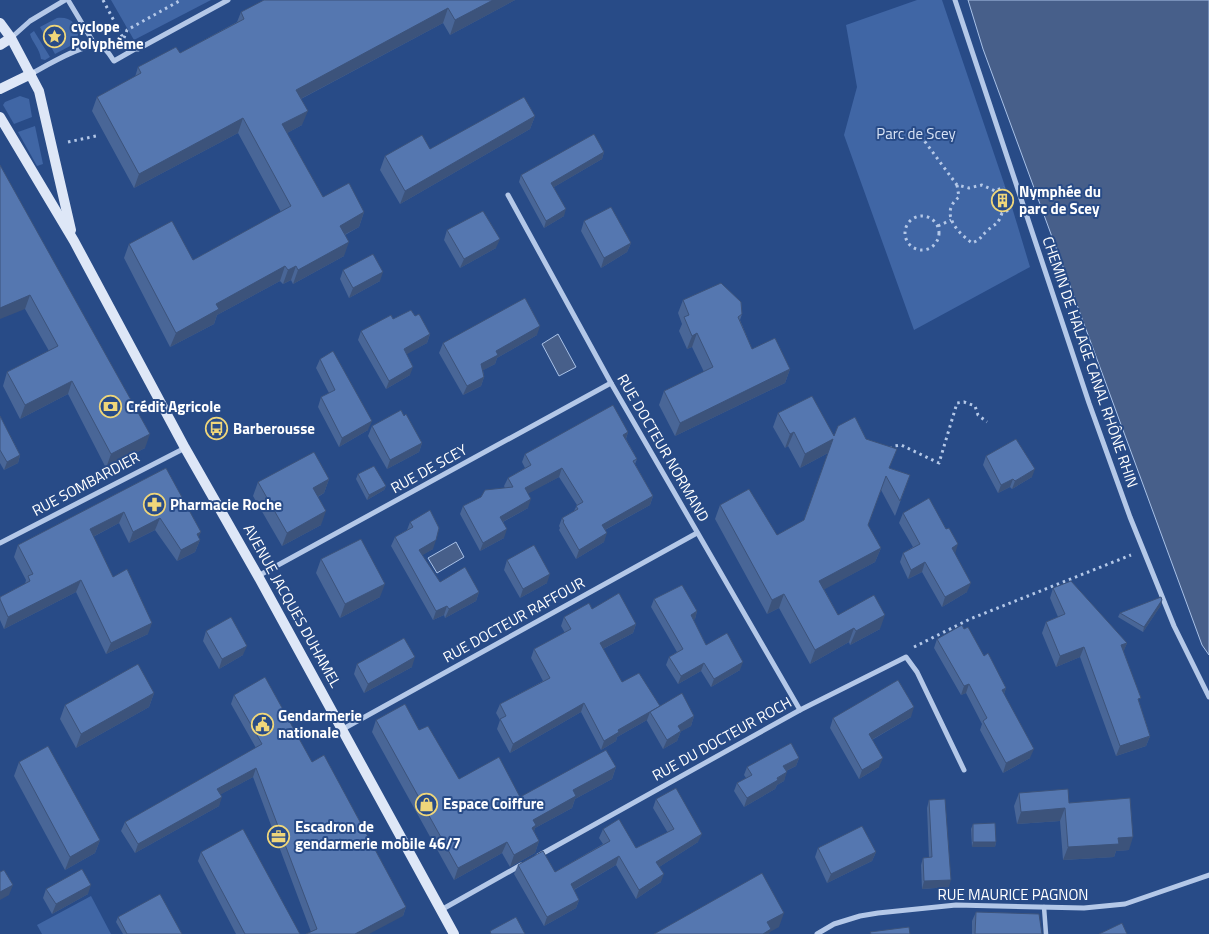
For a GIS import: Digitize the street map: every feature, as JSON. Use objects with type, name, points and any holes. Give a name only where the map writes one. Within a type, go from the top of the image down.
[{"type":"main road","name":"AVENUE JACQUES DUHAMEL","points":[[0,23],[11,38],[40,91],[47,129],[74,241]]},
{"type":"main road","points":[[0,45],[11,38]]},
{"type":"main road","points":[[0,88],[31,74]]},
{"type":"main road","name":"AVENUE JACQUES DUHAMEL","points":[[0,117],[74,241],[185,448],[343,729],[454,934]]},
{"type":"street","points":[[11,38],[30,21],[67,0],[95,45]]},
{"type":"street","points":[[31,74],[76,50],[95,45],[106,49],[114,60],[135,49],[138,50],[228,0]]},
{"type":"street","name":"CHEMIN DE HALAGE CANAL RHÔNE RHIN","points":[[954,0],[1092,412],[1130,517],[1174,626],[1209,698]]},
{"type":"street","name":"RUE DOCTEUR NORMAND","points":[[508,195],[611,384],[800,710]]},
{"type":"street","name":"RUE DE SCEY","points":[[258,576],[611,384]]},
{"type":"street","name":"RUE SOMBARDIER","points":[[0,543],[185,448]]},
{"type":"street","name":"RUE DOCTEUR RAFFOUR","points":[[343,729],[697,533]]},
{"type":"street","points":[[906,657],[917,672],[964,770]]},
{"type":"street","name":"RUE DU DOCTEUR ROCH","points":[[532,859],[800,710],[906,657]]},
{"type":"street","points":[[441,910],[523,864]]},
{"type":"street","name":"RUE MAURICE PAGNON","points":[[818,934],[834,924],[878,913],[956,905],[1084,908],[1125,904],[1209,875]]},
{"type":"street","points":[[1044,907],[1046,934]]},
{"type":"path","points":[[103,0],[124,38],[127,30],[181,0]]},
{"type":"path","points":[[917,130],[957,185],[959,197],[950,208],[951,220],[962,236],[972,243],[981,240],[987,230],[996,226],[1002,213],[1023,205]]},
{"type":"path","points":[[68,142],[96,136]]},
{"type":"path","points":[[957,185],[968,188],[982,185],[995,191],[1016,182]]},
{"type":"path","points":[[930,217],[938,226],[937,242],[929,249],[918,250],[909,244],[906,239],[906,228],[913,218],[930,217]]},
{"type":"path","points":[[938,226],[951,220]]},
{"type":"path","points":[[884,454],[894,446],[901,445],[939,463],[955,408],[957,403],[960,402],[975,406],[978,415],[987,422]]},
{"type":"path","points":[[906,657],[916,646],[970,619],[1143,551]]},
{"type":"green space","points":[[111,0],[211,0],[134,40]]},
{"type":"green space","name":"Parc de Scey","points":[[917,0],[942,0],[1011,204],[1030,267],[914,330],[844,135],[857,87],[846,25]]},
{"type":"green space","points":[[57,18],[65,18],[72,21],[78,31],[78,35],[72,45],[55,54],[40,27]]},
{"type":"green space","points":[[34,31],[50,57],[45,60],[41,59],[31,37],[30,34]]},
{"type":"green space","points":[[20,96],[29,99],[32,117],[14,124],[3,105],[5,102]]},
{"type":"green space","points":[[35,126],[43,164],[37,166],[18,132]]},
{"type":"green space","points":[[91,896],[111,934],[42,934],[37,925]]},
{"type":"shaded area","points":[[968,0],[1209,0],[1209,655],[1202,645],[983,49]]},
{"type":"shaded area","points":[[558,334],[576,367],[559,376],[542,344]]},
{"type":"shaded area","points":[[456,542],[464,557],[437,573],[428,558]]},
{"type":"building","points":[[264,0],[493,0],[455,20],[448,8],[296,90],[308,111],[282,124],[323,197],[349,183],[364,212],[340,226],[349,242],[298,270],[296,266],[288,270],[285,266],[216,304],[219,309],[176,333],[129,244],[172,221],[193,260],[291,206],[243,118],[139,174],[97,97],[141,73],[138,67],[176,47],[180,53],[244,19],[241,12]]},
{"type":"building","points":[[524,97],[535,116],[405,191],[385,156],[422,135],[430,149]]},
{"type":"building","points":[[594,134],[604,152],[551,183],[566,209],[546,221],[521,175]]},
{"type":"building","points":[[0,165],[150,434],[111,454],[72,381],[25,405],[7,372],[58,346],[30,295],[0,308]]},
{"type":"building","points":[[611,207],[631,243],[604,258],[584,221]]},
{"type":"building","points":[[483,211],[500,239],[464,259],[447,230]]},
{"type":"building","points":[[373,254],[383,272],[353,288],[343,270]]},
{"type":"building","points":[[721,283],[741,302],[742,314],[738,317],[752,349],[775,338],[790,369],[680,423],[664,391],[713,367],[697,333],[692,336],[684,317],[689,315],[683,300]]},
{"type":"building","points":[[525,298],[540,326],[496,351],[498,355],[481,364],[484,377],[467,386],[443,343]]},
{"type":"building","points":[[411,310],[415,316],[419,314],[430,334],[404,349],[413,367],[389,381],[361,331],[391,315],[393,319]]},
{"type":"building","points":[[333,351],[372,421],[342,438],[321,397],[335,390],[320,359]]},
{"type":"building","points":[[812,396],[834,436],[838,426],[855,417],[866,439],[897,449],[889,468],[910,475],[900,501],[886,476],[868,525],[881,548],[819,581],[838,615],[874,595],[885,615],[856,631],[854,628],[815,650],[784,594],[772,600],[720,505],[749,489],[777,535],[804,520],[833,439],[805,454],[794,432],[790,434],[778,413]]},
{"type":"building","points":[[613,405],[628,432],[623,435],[637,459],[633,461],[653,496],[602,525],[607,533],[579,550],[562,518],[578,509],[576,506],[583,502],[562,468],[525,488],[531,499],[500,517],[507,529],[483,543],[463,506],[481,497],[485,490],[513,487],[508,478],[531,465],[525,454]]},
{"type":"building","points":[[401,410],[404,416],[406,414],[422,443],[390,460],[372,426]]},
{"type":"building","points":[[0,416],[20,455],[7,462],[0,450]]},
{"type":"building","points":[[1016,439],[1035,469],[1015,481],[1013,479],[1001,485],[986,456]]},
{"type":"building","points":[[314,452],[329,479],[313,488],[326,511],[287,533],[258,482]]},
{"type":"building","points":[[374,466],[386,486],[369,495],[358,474]]},
{"type":"building","points":[[166,468],[201,532],[197,534],[200,540],[181,550],[160,518],[133,532],[124,512],[90,529],[113,577],[127,569],[152,623],[111,643],[81,580],[8,617],[0,597],[30,581],[28,576],[33,574],[18,545]]},
{"type":"building","points":[[929,498],[946,529],[949,528],[958,544],[952,548],[971,583],[945,597],[925,562],[911,570],[903,553],[920,544],[903,513]]},
{"type":"building","points":[[430,510],[439,528],[436,540],[419,550],[440,582],[465,567],[479,592],[449,609],[447,606],[436,611],[395,537],[413,527],[410,522]]},
{"type":"building","points":[[361,539],[385,584],[345,604],[321,559]]},
{"type":"building","points":[[534,545],[550,574],[523,589],[507,560]]},
{"type":"building","points":[[1071,581],[1127,643],[1121,645],[1141,698],[1138,699],[1150,736],[1120,746],[1084,647],[1060,656],[1046,622],[1065,614],[1053,588]]},
{"type":"building","points":[[682,585],[697,611],[691,615],[706,645],[727,633],[743,662],[714,679],[704,663],[681,676],[669,657],[683,649],[654,599]]},
{"type":"building","points":[[619,593],[636,624],[600,643],[622,682],[639,673],[660,706],[618,730],[619,732],[604,741],[584,703],[513,744],[500,719],[506,716],[500,704],[550,678],[534,649],[571,629],[564,617],[589,603],[592,609]]},
{"type":"building","points":[[1161,597],[1162,600],[1144,627],[1120,613]]},
{"type":"building","points":[[231,617],[247,646],[222,659],[206,631]]},
{"type":"building","points":[[962,625],[964,629],[968,627],[984,656],[988,653],[1006,688],[1002,690],[1034,749],[1006,763],[983,721],[987,718],[969,684],[964,686],[937,639]]},
{"type":"building","points":[[404,638],[415,657],[368,684],[357,664]]},
{"type":"building","points":[[138,664],[154,693],[81,734],[65,705]]},
{"type":"building","points":[[265,677],[312,762],[324,755],[406,907],[355,934],[306,934],[317,929],[256,768],[217,789],[222,797],[138,844],[125,822],[262,744],[234,695]]},
{"type":"building","points":[[898,680],[914,707],[869,734],[883,758],[862,770],[833,718]]},
{"type":"building","points":[[682,693],[694,716],[678,726],[681,731],[667,740],[650,712]]},
{"type":"building","points":[[405,704],[419,730],[428,726],[459,779],[499,757],[520,797],[606,750],[616,767],[573,790],[576,796],[533,820],[536,825],[532,828],[539,841],[514,855],[507,842],[458,868],[376,720]]},
{"type":"building","points":[[791,743],[799,758],[783,766],[787,772],[777,778],[778,780],[747,798],[737,783],[752,775],[747,767]]},
{"type":"building","points":[[48,746],[100,840],[70,857],[19,762]]},
{"type":"building","points":[[676,788],[702,834],[656,862],[664,874],[639,890],[619,856],[571,884],[579,900],[547,917],[518,865],[543,851],[555,872],[610,841],[603,829],[619,819],[636,848],[674,829],[656,799]]},
{"type":"building","points":[[1068,789],[1069,803],[1130,798],[1133,837],[1118,838],[1119,844],[1068,847],[1065,808],[1021,812],[1019,793]]},
{"type":"building","points":[[945,799],[951,880],[924,881],[923,858],[932,857],[929,800]]},
{"type":"building","points":[[995,823],[996,842],[973,842],[973,824]]},
{"type":"building","points":[[862,826],[876,852],[831,874],[818,848]]},
{"type":"building","points":[[243,829],[300,934],[245,934],[201,852]]},
{"type":"building","points":[[82,869],[91,885],[56,904],[46,889]]},
{"type":"building","points":[[4,870],[13,885],[0,892],[0,872]]},
{"type":"building","points":[[762,873],[784,913],[767,922],[771,929],[763,934],[654,934]]},
{"type":"building","points":[[160,894],[182,934],[127,934],[118,917]]},
{"type":"building","points":[[976,912],[1039,914],[1042,934],[975,934]]},
{"type":"building","points":[[516,917],[525,934],[491,934],[490,931]]},
{"type":"building","points":[[1122,923],[1127,934],[1099,934]]},
{"type":"building","points":[[909,927],[910,934],[871,934],[870,932]]},
{"type":"place","name":"cyclope Polyphème","points":[[55,36]]},
{"type":"place","name":"Nymphée du parc de Scey","points":[[1003,201]]},
{"type":"place","name":"Crédit Agricole","points":[[110,407]]},
{"type":"place","name":"Barberousse","points":[[217,429]]},
{"type":"place","name":"Pharmacie Roche","points":[[154,505]]},
{"type":"place","name":"Gendarmerie nationale","points":[[262,725]]},
{"type":"place","name":"Espace Coiffure","points":[[427,804]]},
{"type":"place","name":"Escadron de gendarmerie mobile 46/7","points":[[279,836]]}]
